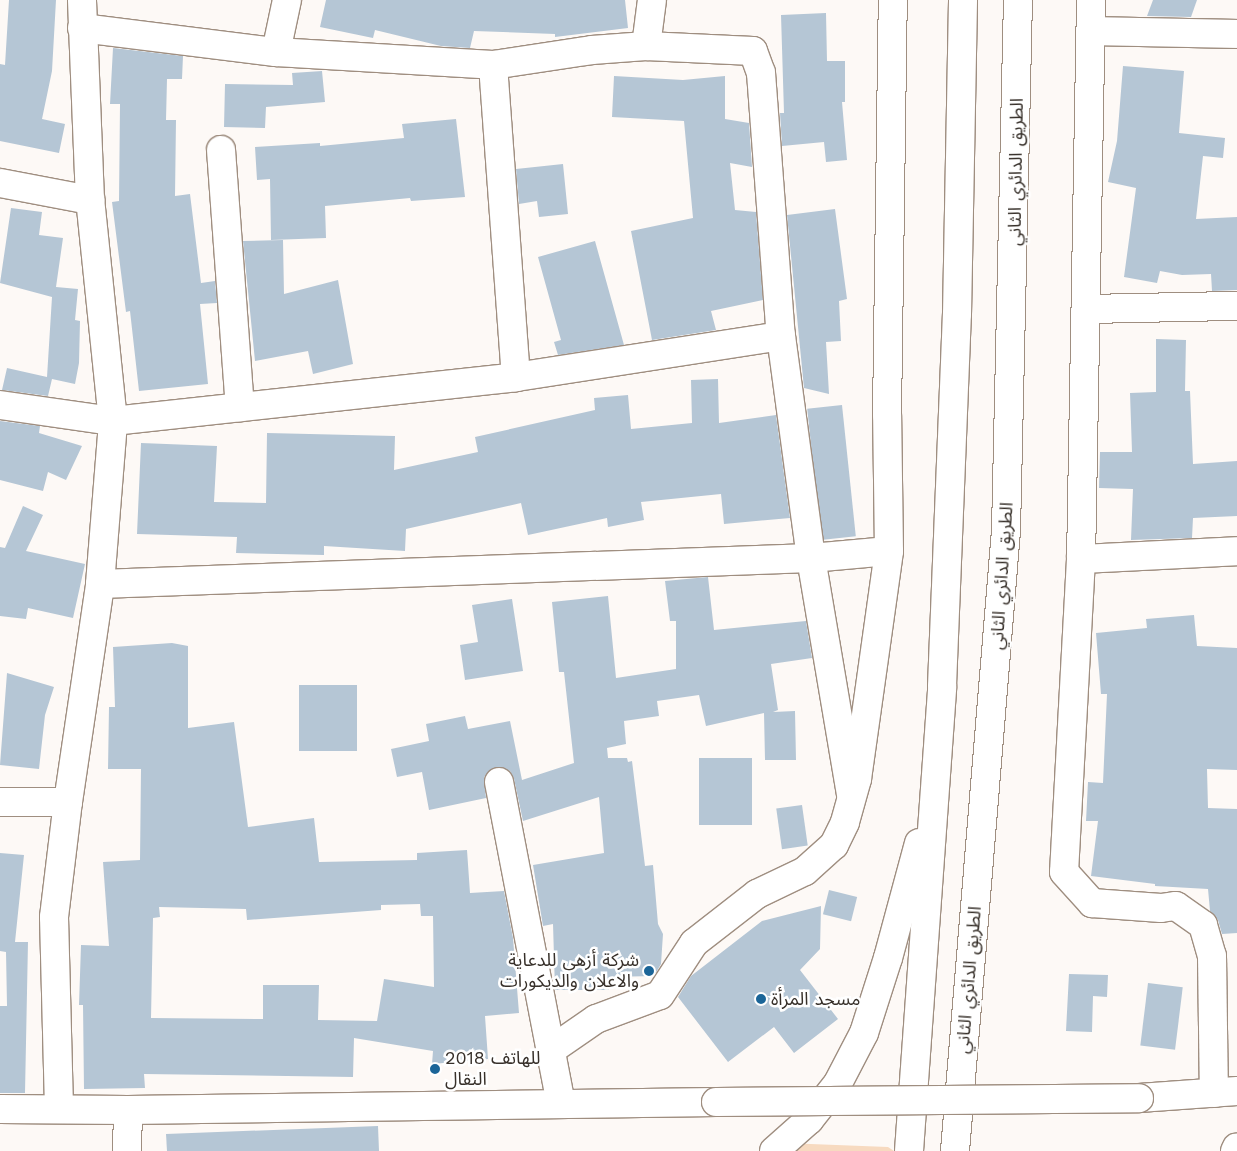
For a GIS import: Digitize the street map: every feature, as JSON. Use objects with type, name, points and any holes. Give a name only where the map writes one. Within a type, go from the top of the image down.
[{"type":"main road","points":[[59,1108],[54,918],[68,802],[100,584],[113,421],[90,200],[82,0]]},
{"type":"main road","points":[[276,52],[287,0]]},
{"type":"main road","points":[[646,46],[652,0]]},
{"type":"main road","points":[[551,1050],[596,1020],[660,995],[694,943],[733,911],[758,894],[805,870],[834,846],[857,779],[889,551],[887,415],[893,0]]},
{"type":"main road","points":[[909,1151],[936,779],[957,314],[963,0]]},
{"type":"main road","name":"الطريق الدائري الثاني","points":[[955,1151],[1006,531],[1018,0]]},
{"type":"main road","points":[[0,1109],[128,1110],[1139,1098],[1225,1092],[1225,1048],[1212,956],[1203,925],[1176,906],[1160,908],[1092,903],[1064,872],[1082,559],[1088,309],[1091,0]]},
{"type":"main road","points":[[82,28],[276,52],[494,66],[592,50],[646,46],[750,50],[756,59],[760,73],[781,336],[811,558],[851,796]]},
{"type":"main road","points":[[1091,31],[1237,34]]},
{"type":"main road","points":[[494,66],[516,377]]},
{"type":"main road","points":[[221,150],[240,407]]},
{"type":"main road","points":[[0,182],[90,200]]},
{"type":"main road","points":[[1088,309],[1237,306]]},
{"type":"main road","points":[[0,405],[113,421],[516,377],[781,336]]},
{"type":"main road","points":[[100,584],[811,558],[889,551]]},
{"type":"main road","points":[[1082,559],[1237,551]]},
{"type":"main road","points":[[774,1151],[809,1120],[838,1083],[864,1033],[888,958],[936,779]]},
{"type":"main road","points":[[499,782],[561,1104]]},
{"type":"main road","points":[[0,802],[68,802]]},
{"type":"main road","points":[[127,1151],[128,1110]]},
{"type":"main road","points":[[1235,1151],[1237,1147]]},
{"type":"shaded area","points":[[785,1143],[888,1147],[894,1151],[774,1151]]},
{"type":"building","points":[[9,0],[56,0],[52,71],[42,119],[65,124],[59,153],[0,141],[0,64],[5,65]]},
{"type":"building","points":[[326,0],[625,0],[628,28],[555,37],[555,34],[474,31],[470,48],[441,46],[375,30],[373,38],[320,27]]},
{"type":"building","points":[[1153,0],[1197,0],[1191,17],[1147,16]]},
{"type":"building","points":[[826,13],[827,61],[845,61],[845,102],[842,102],[847,160],[826,162],[824,142],[782,146],[780,113],[784,113],[781,15]]},
{"type":"building","points":[[113,48],[183,56],[182,79],[167,79],[166,120],[176,120],[175,196],[190,194],[201,283],[215,281],[217,303],[200,304],[208,384],[139,391],[130,311],[126,312],[112,202],[119,201],[120,104],[110,104]]},
{"type":"building","points":[[1123,66],[1184,71],[1179,133],[1225,138],[1223,158],[1203,156],[1196,219],[1237,217],[1237,290],[1212,291],[1211,274],[1182,275],[1160,271],[1157,283],[1124,277],[1136,188],[1108,182],[1117,141]]},
{"type":"building","points":[[322,71],[325,102],[266,107],[265,128],[224,127],[225,84],[293,85],[292,73]]},
{"type":"building","points":[[614,76],[683,80],[725,76],[725,119],[749,123],[752,167],[730,163],[735,210],[756,212],[763,300],[711,311],[716,330],[652,340],[631,231],[693,218],[684,121],[612,117]]},
{"type":"building","points":[[456,119],[465,197],[411,201],[410,198],[325,206],[326,238],[271,240],[270,179],[257,180],[255,147],[320,143],[320,146],[404,138],[402,124]]},
{"type":"building","points":[[563,164],[568,214],[539,217],[537,201],[519,204],[516,169]]},
{"type":"building","points":[[11,208],[42,212],[39,235],[63,238],[56,287],[78,289],[75,320],[80,321],[79,363],[75,384],[52,379],[48,396],[2,390],[7,368],[47,377],[52,297],[0,283]]},
{"type":"building","points":[[835,209],[847,299],[839,301],[841,341],[826,342],[829,394],[804,388],[787,215]]},
{"type":"building","points":[[283,240],[284,294],[338,280],[353,364],[313,374],[308,351],[255,361],[243,241]]},
{"type":"building","points":[[595,241],[624,345],[558,355],[554,342],[561,340],[538,257]]},
{"type":"building","points":[[1156,339],[1186,340],[1185,391],[1190,391],[1193,464],[1237,461],[1237,516],[1193,518],[1192,538],[1131,540],[1133,489],[1099,488],[1100,452],[1132,452],[1130,393],[1156,392]]},
{"type":"building","points":[[718,379],[719,423],[776,415],[790,518],[724,524],[721,494],[641,502],[644,520],[608,527],[607,518],[528,535],[521,503],[406,529],[405,551],[324,546],[324,555],[236,553],[237,537],[137,534],[141,443],[217,446],[214,502],[266,503],[267,433],[395,436],[394,470],[478,452],[475,437],[595,410],[594,398],[628,395],[631,429],[692,423],[691,380]]},
{"type":"building","points":[[842,405],[856,536],[821,540],[807,409]]},
{"type":"building","points":[[0,421],[40,426],[39,433],[82,446],[66,480],[48,472],[43,491],[0,480]]},
{"type":"building","points":[[23,506],[43,515],[26,551],[85,564],[73,618],[28,608],[26,619],[0,616],[0,547],[5,548]]},
{"type":"building","points":[[708,577],[714,630],[806,621],[812,658],[771,664],[778,710],[773,712],[795,711],[796,760],[765,760],[764,713],[706,726],[699,695],[657,701],[659,716],[624,721],[626,744],[607,748],[608,758],[627,758],[628,762],[632,761],[645,866],[653,865],[658,924],[663,934],[661,964],[654,976],[609,977],[609,990],[555,990],[553,924],[543,926],[533,865],[604,853],[599,797],[523,821],[514,779],[510,771],[497,767],[484,777],[486,798],[429,810],[422,772],[397,777],[391,749],[429,741],[426,724],[465,716],[468,729],[510,721],[522,780],[574,763],[564,672],[559,672],[552,602],[608,596],[616,678],[676,669],[676,621],[670,621],[665,581]]},
{"type":"building","points":[[512,599],[523,671],[465,680],[460,645],[478,642],[472,605]]},
{"type":"building","points":[[1194,615],[1197,646],[1237,648],[1237,770],[1207,769],[1208,808],[1237,809],[1237,933],[1222,934],[1218,920],[1210,911],[1208,889],[1155,886],[1155,884],[1091,876],[1098,821],[1086,821],[1088,782],[1103,783],[1107,694],[1101,694],[1096,633],[1147,628],[1146,619]]},
{"type":"building","points":[[172,643],[188,646],[188,728],[234,722],[248,827],[314,818],[319,862],[417,860],[417,853],[467,850],[470,893],[504,891],[513,938],[519,1013],[485,1016],[488,1059],[432,1064],[433,1051],[354,1038],[353,1077],[144,1074],[145,1088],[84,1089],[83,1005],[79,1005],[81,945],[109,946],[103,862],[140,860],[141,769],[108,769],[109,707],[115,707],[113,647]],"holes":[[[420,904],[421,916],[433,916],[434,987],[384,979],[377,1021],[318,1020],[319,985],[263,985],[263,1019],[151,1018],[153,918],[160,917],[159,907],[246,909],[247,920],[381,910],[381,905]]]},
{"type":"building","points":[[7,673],[54,687],[45,715],[39,769],[0,765]]},
{"type":"building","points":[[299,685],[357,685],[357,751],[299,751]]},
{"type":"building","points":[[699,758],[752,758],[752,825],[699,825]]},
{"type":"building","points":[[802,805],[808,846],[782,849],[776,809]]},
{"type":"building","points":[[0,853],[24,855],[15,942],[28,942],[25,1093],[0,1093],[0,1006],[7,1006],[6,952],[0,951]]},
{"type":"building","points":[[829,890],[857,897],[851,921],[823,914]]},
{"type":"building","points":[[821,906],[820,949],[800,970],[838,1019],[794,1053],[774,1027],[728,1062],[678,997],[691,976],[762,921]]},
{"type":"building","points":[[1069,974],[1108,975],[1107,997],[1093,996],[1092,1032],[1066,1031]]},
{"type":"building","points":[[1148,983],[1183,987],[1175,1050],[1140,1046]]},
{"type":"building","points":[[378,1126],[379,1151],[167,1151],[166,1134]]},
{"type":"place","name":"شركة أزهى للدعاية والاعلان والديكورات","points":[[649,971]]},
{"type":"place","name":"مسجد المرأة","points":[[761,999]]},
{"type":"place","name":"2018 للهاتف النقال","points":[[435,1069]]}]
